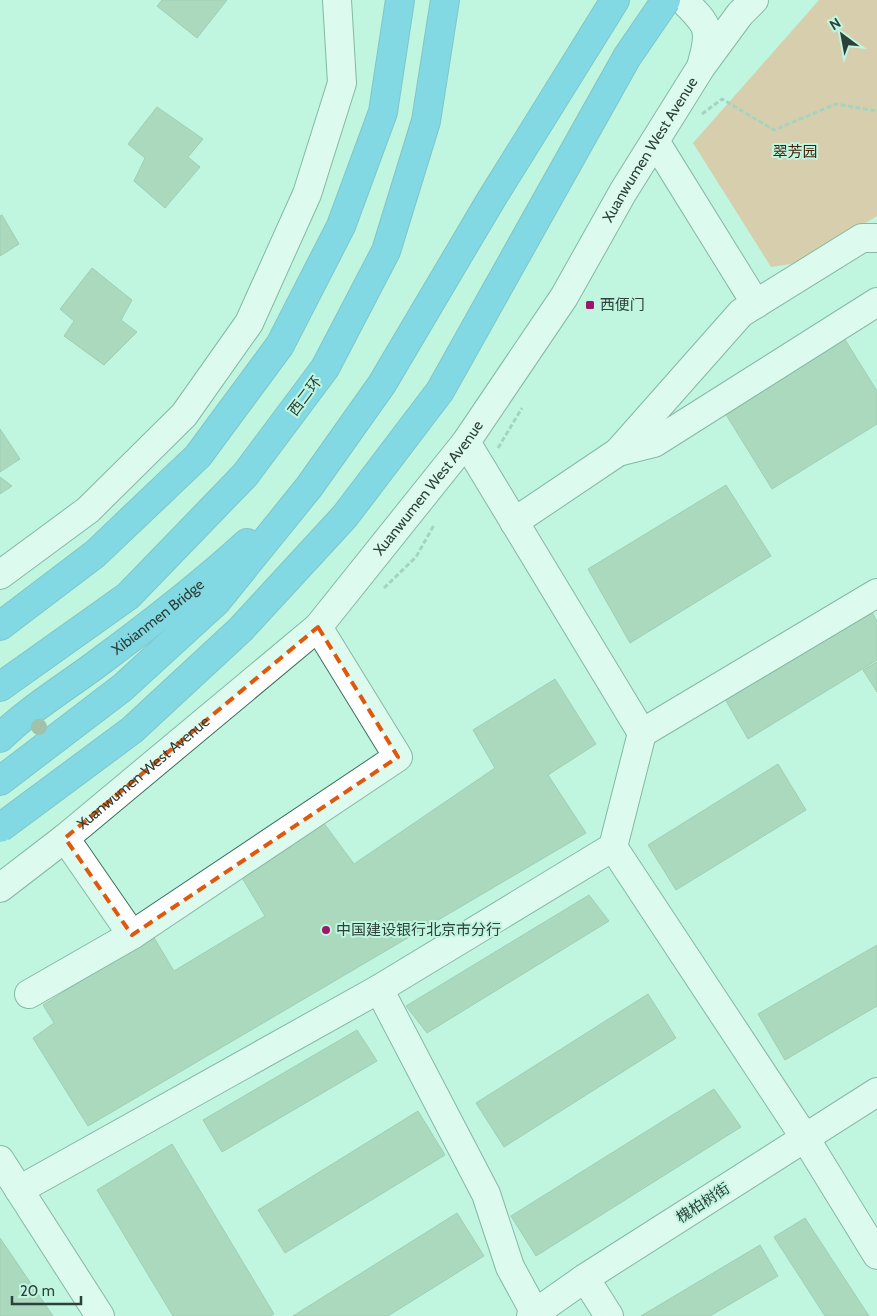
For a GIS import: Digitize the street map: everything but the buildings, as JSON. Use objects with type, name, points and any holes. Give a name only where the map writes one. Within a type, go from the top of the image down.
[{"type":"highway","points":[[0,626],[95,554],[198,456],[280,345],[341,226],[383,112],[400,0]]},
{"type":"highway","name":"西二环","points":[[0,687],[128,596],[245,475],[325,368],[386,251],[426,121],[445,0]]},
{"type":"highway","points":[[0,781],[122,688],[216,602],[309,487],[382,384],[489,203],[615,0]]},
{"type":"highway","points":[[0,828],[132,730],[240,629],[345,516],[440,391],[626,57],[666,0]]},
{"type":"highway","name":"Xibianmen Bridge","points":[[0,738],[16,722],[103,660],[203,583],[309,487]]},
{"type":"street","points":[[0,575],[88,510],[184,415],[250,323],[307,194],[342,83],[338,0]]},
{"type":"street","points":[[683,0],[704,21],[708,40],[701,67]]},
{"type":"street","name":"Xuanwumen West Avenue","points":[[0,888],[65,838],[318,627],[466,442],[564,297],[655,141],[701,67],[740,14],[754,0]]},
{"type":"street","points":[[655,141],[756,304]]},
{"type":"street","points":[[514,522],[618,452],[741,313],[862,238],[877,238]]},
{"type":"street","points":[[618,452],[654,443],[877,302]]},
{"type":"street","points":[[466,442],[642,733]]},
{"type":"street","points":[[19,1190],[379,989],[613,847],[642,733],[877,593]]},
{"type":"street","points":[[29,994],[132,935],[398,758],[318,627]]},
{"type":"street","points":[[65,838],[132,935]]},
{"type":"street","points":[[613,847],[805,1138],[877,1255]]},
{"type":"street","points":[[379,989],[486,1194],[510,1267],[533,1315]]},
{"type":"street","name":"槐柏树街","points":[[533,1315],[585,1278],[877,1092]]},
{"type":"street","points":[[0,1160],[100,1316]]},
{"type":"street","points":[[585,1278],[609,1316]]},
{"type":"highlighted area","points":[[318,627],[398,757],[132,935],[65,838]]},
{"type":"green space","name":"翠芳园","points":[[819,0],[877,0],[877,216],[798,263],[771,267],[693,143]]},
{"type":"place","name":"西便门","points":[[590,305]]},
{"type":"place","name":"中国建设银行北京市分行","points":[[326,930]]}]
